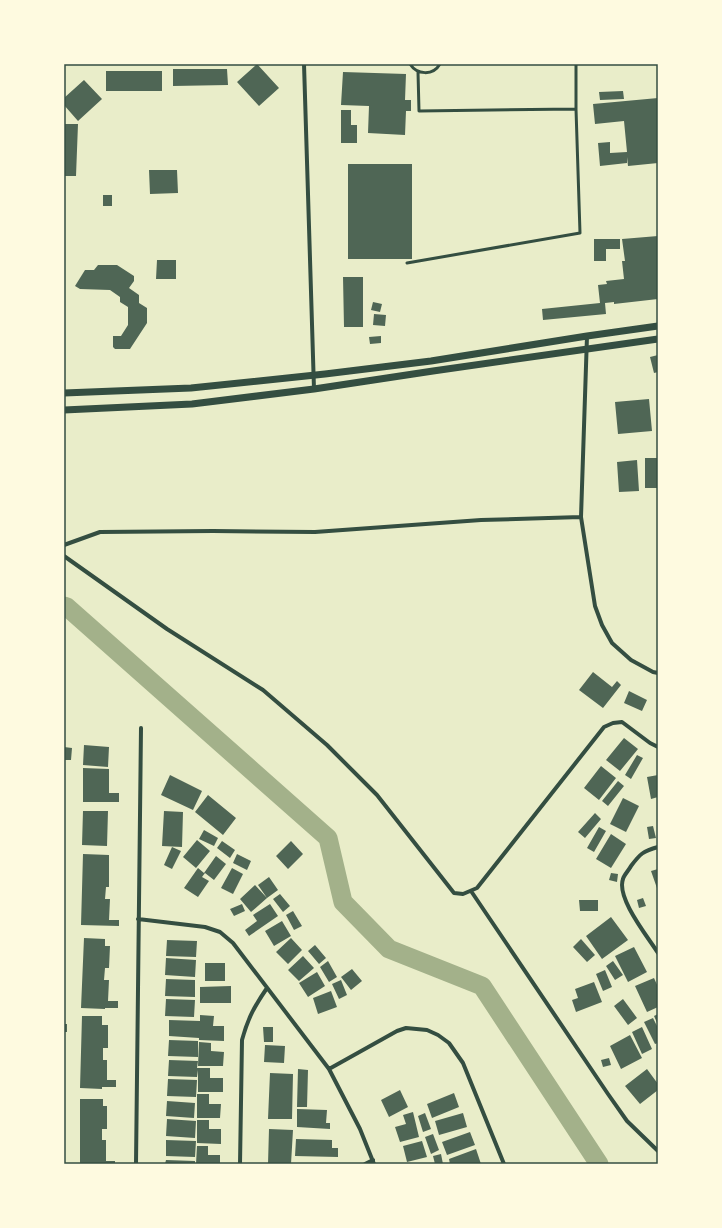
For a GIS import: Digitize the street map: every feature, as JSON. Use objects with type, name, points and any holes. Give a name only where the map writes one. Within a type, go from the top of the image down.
[{"type":"street","points":[[304,64],[314,389]]},
{"type":"street","points":[[64,393],[191,388],[314,375],[431,361],[658,326]]},
{"type":"street","points":[[587,336],[581,517],[595,606],[602,625],[612,643],[631,660],[653,672],[658,673]]},
{"type":"street","points":[[64,410],[192,404],[314,389],[658,339]]},
{"type":"street","points":[[64,545],[100,532],[315,532],[481,520],[581,517]]},
{"type":"street","points":[[64,556],[167,629],[263,690],[327,745],[377,795],[454,893],[463,894],[477,888],[604,727],[613,723],[622,722],[650,743],[658,747]]},
{"type":"street","points":[[136,1164],[141,728]]},
{"type":"street","points":[[658,848],[649,849],[640,854],[622,879],[624,900],[658,953]]},
{"type":"street","points":[[471,891],[627,1121],[658,1151]]},
{"type":"street","points":[[138,919],[205,927],[220,932],[233,943],[329,1069],[360,1129],[374,1162],[365,1164]]},
{"type":"street","points":[[240,1164],[242,1040],[247,1022],[255,1006],[267,988]]},
{"type":"street","points":[[329,1069],[397,1031],[406,1028],[427,1030],[438,1035],[449,1043],[463,1062],[504,1164]]},
{"type":"lane","points":[[410,64],[418,72],[429,72],[434,70],[440,64]]},
{"type":"lane","points":[[407,262],[580,233],[576,64]]},
{"type":"lane","points":[[418,72],[419,111],[576,109]]},
{"type":"building","points":[[257,64],[279,88],[259,106],[237,82]]},
{"type":"building","points":[[173,69],[227,69],[228,85],[173,86]]},
{"type":"building","points":[[106,71],[162,71],[162,91],[106,91]]},
{"type":"building","points":[[343,72],[406,74],[405,100],[411,100],[411,111],[406,111],[405,135],[368,133],[369,106],[341,105]]},
{"type":"building","points":[[84,80],[102,99],[78,121],[64,105],[64,98]]},
{"type":"building","points":[[623,91],[624,99],[600,100],[599,92]]},
{"type":"building","points":[[658,98],[658,163],[628,166],[627,157],[627,163],[600,166],[598,143],[610,142],[610,153],[627,152],[624,121],[595,124],[593,104]]},
{"type":"building","points":[[341,110],[351,110],[351,125],[357,125],[357,143],[341,143]]},
{"type":"building","points":[[64,124],[78,124],[76,176],[64,176]]},
{"type":"building","points":[[348,164],[412,164],[412,259],[348,259]]},
{"type":"building","points":[[149,170],[177,170],[178,193],[150,194]]},
{"type":"building","points":[[103,195],[112,195],[112,206],[103,206]]},
{"type":"building","points":[[658,236],[658,299],[614,304],[614,302],[605,303],[606,314],[543,320],[542,309],[600,303],[598,285],[607,284],[606,281],[624,279],[622,261],[625,261],[622,239]]},
{"type":"building","points":[[594,239],[620,239],[620,249],[606,249],[606,261],[594,261]]},
{"type":"building","points":[[157,260],[176,260],[176,279],[156,279]]},
{"type":"building","points":[[98,265],[117,265],[134,276],[134,281],[129,288],[139,295],[139,303],[147,308],[147,323],[130,349],[115,349],[113,347],[113,336],[121,336],[128,325],[128,307],[120,302],[120,297],[110,290],[80,289],[75,286],[85,270],[94,270]]},
{"type":"building","points":[[343,277],[363,277],[363,327],[344,327]]},
{"type":"building","points":[[373,302],[382,304],[380,312],[371,310]]},
{"type":"building","points":[[374,314],[386,315],[385,326],[373,325]]},
{"type":"building","points":[[381,336],[381,343],[370,344],[369,337]]},
{"type":"building","points":[[658,355],[658,372],[654,373],[650,357]]},
{"type":"building","points":[[649,399],[652,431],[618,434],[615,402]]},
{"type":"building","points":[[645,458],[658,458],[658,488],[645,488]]},
{"type":"building","points":[[637,460],[639,491],[619,492],[617,462]]},
{"type":"building","points":[[593,672],[612,687],[617,681],[621,685],[603,708],[579,690]]},
{"type":"building","points":[[629,691],[647,700],[642,711],[624,703]]},
{"type":"building","points":[[624,738],[638,749],[620,771],[606,760]]},
{"type":"building","points":[[84,745],[109,747],[108,767],[83,765]]},
{"type":"building","points":[[64,747],[72,748],[71,760],[64,760]]},
{"type":"building","points":[[637,755],[643,758],[631,779],[625,775]]},
{"type":"building","points":[[601,766],[616,778],[599,800],[584,788]]},
{"type":"building","points":[[83,768],[109,769],[109,793],[119,793],[119,802],[83,802]]},
{"type":"building","points":[[170,775],[202,791],[193,810],[161,795]]},
{"type":"building","points":[[658,775],[658,797],[651,799],[647,777]]},
{"type":"building","points":[[618,781],[624,786],[608,806],[602,801]]},
{"type":"building","points":[[208,795],[236,818],[223,835],[195,812]]},
{"type":"building","points":[[623,798],[639,806],[626,832],[610,824]]},
{"type":"building","points":[[83,811],[108,811],[107,846],[82,845]]},
{"type":"building","points":[[164,811],[183,812],[182,847],[162,846]]},
{"type":"building","points":[[595,813],[601,819],[585,838],[578,832]]},
{"type":"building","points":[[653,826],[656,838],[649,839],[647,827]]},
{"type":"building","points":[[599,827],[606,831],[594,852],[587,848]]},
{"type":"building","points":[[204,830],[218,838],[214,846],[199,839]]},
{"type":"building","points":[[611,834],[626,844],[611,868],[596,859]]},
{"type":"building","points":[[197,840],[210,851],[196,868],[183,857]]},
{"type":"building","points":[[222,841],[235,850],[230,858],[217,848]]},
{"type":"building","points":[[291,841],[303,854],[288,869],[276,856]]},
{"type":"building","points":[[172,847],[181,851],[172,869],[164,865]]},
{"type":"building","points":[[83,854],[109,855],[109,887],[106,887],[105,899],[110,899],[109,920],[119,920],[119,926],[81,925]]},
{"type":"building","points":[[237,854],[251,861],[247,870],[233,863]]},
{"type":"building","points":[[216,856],[226,864],[214,880],[205,873],[202,877],[209,881],[198,897],[184,888],[198,868],[204,873]]},
{"type":"building","points":[[232,868],[243,874],[233,894],[221,888]]},
{"type":"building","points":[[658,869],[658,891],[651,871]]},
{"type":"building","points":[[611,873],[618,874],[617,882],[609,880]]},
{"type":"building","points":[[269,877],[278,890],[267,898],[258,885]]},
{"type":"building","points":[[255,885],[267,898],[251,912],[240,899]]},
{"type":"building","points":[[280,894],[290,906],[283,912],[273,899]]},
{"type":"building","points":[[643,898],[646,906],[639,908],[637,900]]},
{"type":"building","points":[[579,900],[598,900],[598,911],[580,911]]},
{"type":"building","points":[[242,904],[245,911],[234,916],[230,909]]},
{"type":"building","points":[[270,904],[278,916],[249,936],[245,930],[257,921],[253,915]]},
{"type":"building","points":[[293,911],[302,926],[294,930],[286,915]]},
{"type":"building","points":[[611,917],[628,940],[602,959],[586,936]]},
{"type":"building","points":[[282,921],[291,936],[274,946],[265,931]]},
{"type":"building","points":[[84,938],[105,939],[105,946],[110,946],[109,968],[105,968],[104,980],[109,980],[108,1001],[118,1001],[118,1008],[81,1008]]},
{"type":"building","points":[[291,938],[302,950],[288,964],[276,952]]},
{"type":"building","points":[[581,939],[595,955],[587,962],[573,947]]},
{"type":"building","points":[[167,940],[197,941],[196,957],[166,956]]},
{"type":"building","points":[[315,945],[326,958],[319,964],[308,951]]},
{"type":"building","points":[[634,947],[647,972],[628,982],[615,956]]},
{"type":"building","points":[[303,956],[314,968],[299,981],[288,970]]},
{"type":"building","points":[[166,958],[196,960],[195,977],[165,975]]},
{"type":"building","points":[[328,961],[337,977],[329,982],[320,967]]},
{"type":"building","points":[[613,961],[623,975],[615,980],[606,966]]},
{"type":"building","points":[[205,963],[225,963],[225,981],[205,981]]},
{"type":"building","points":[[352,969],[362,981],[351,990],[341,977]]},
{"type":"building","points":[[605,970],[612,987],[603,991],[596,974]]},
{"type":"building","points":[[317,972],[325,986],[308,997],[299,983]]},
{"type":"building","points":[[654,978],[658,987],[658,1007],[647,1012],[635,986]]},
{"type":"building","points":[[166,979],[195,980],[195,997],[165,996]]},
{"type":"building","points":[[341,980],[347,995],[339,999],[332,984]]},
{"type":"building","points":[[594,982],[602,1002],[576,1012],[572,1000],[578,998],[575,989]]},
{"type":"building","points":[[231,986],[231,1003],[200,1003],[200,987]]},
{"type":"building","points":[[331,991],[337,1007],[318,1014],[313,998]]},
{"type":"building","points":[[166,999],[195,1000],[194,1017],[165,1016]]},
{"type":"building","points":[[623,999],[637,1018],[628,1025],[614,1006]]},
{"type":"building","points":[[658,1014],[658,1025],[654,1016]]},
{"type":"building","points":[[200,1015],[214,1016],[213,1026],[224,1026],[224,1041],[199,1040],[199,1038],[169,1036],[169,1020],[200,1021]]},
{"type":"building","points":[[82,1016],[102,1016],[102,1025],[108,1025],[108,1048],[103,1048],[103,1060],[107,1060],[107,1080],[116,1080],[116,1087],[102,1087],[102,1089],[80,1088]]},
{"type":"building","points":[[653,1018],[658,1028],[658,1043],[655,1044],[644,1022]]},
{"type":"building","points":[[64,1024],[67,1024],[67,1032],[64,1032]]},
{"type":"building","points":[[263,1027],[273,1027],[273,1042],[264,1042]]},
{"type":"building","points":[[642,1027],[652,1049],[642,1054],[632,1032]]},
{"type":"building","points":[[630,1035],[642,1058],[621,1069],[610,1046]]},
{"type":"building","points":[[169,1040],[198,1041],[198,1057],[168,1056]]},
{"type":"building","points":[[199,1042],[211,1043],[211,1051],[224,1052],[223,1066],[198,1066]]},
{"type":"building","points":[[265,1045],[285,1046],[284,1063],[264,1062]]},
{"type":"building","points":[[609,1058],[611,1065],[603,1067],[601,1060]]},
{"type":"building","points":[[169,1060],[198,1061],[197,1068],[210,1068],[210,1078],[223,1078],[223,1092],[198,1092],[198,1070],[197,1077],[168,1076]]},
{"type":"building","points":[[298,1069],[308,1070],[307,1107],[297,1107]]},
{"type":"building","points":[[647,1069],[658,1084],[658,1090],[640,1104],[625,1086]]},
{"type":"building","points":[[270,1073],[293,1074],[292,1119],[268,1119]]},
{"type":"building","points":[[168,1079],[197,1080],[196,1097],[167,1096]]},
{"type":"building","points":[[400,1090],[408,1107],[389,1117],[381,1100]]},
{"type":"building","points":[[454,1093],[459,1107],[432,1118],[427,1104]]},
{"type":"building","points":[[197,1094],[209,1094],[209,1104],[221,1104],[220,1118],[197,1118]]},
{"type":"building","points":[[80,1099],[103,1099],[103,1106],[107,1106],[107,1129],[102,1129],[102,1140],[106,1140],[106,1161],[115,1161],[115,1164],[80,1164]]},
{"type":"building","points":[[167,1101],[195,1103],[194,1118],[166,1116]]},
{"type":"building","points":[[297,1109],[327,1110],[326,1123],[330,1123],[330,1129],[297,1127]]},
{"type":"building","points":[[413,1112],[419,1137],[400,1142],[395,1127],[406,1124],[403,1115]]},
{"type":"building","points":[[425,1113],[431,1129],[423,1132],[418,1116]]},
{"type":"building","points":[[463,1113],[467,1127],[439,1135],[435,1121]]},
{"type":"building","points":[[167,1119],[196,1121],[195,1138],[166,1136]]},
{"type":"building","points":[[197,1120],[209,1120],[209,1129],[221,1129],[221,1144],[197,1143]]},
{"type":"building","points":[[269,1129],[293,1130],[291,1164],[268,1164]]},
{"type":"building","points":[[470,1132],[475,1145],[447,1155],[442,1142]]},
{"type":"building","points":[[433,1134],[439,1150],[431,1154],[425,1137]]},
{"type":"building","points":[[296,1139],[332,1140],[332,1148],[338,1148],[338,1157],[295,1156]]},
{"type":"building","points":[[166,1140],[196,1141],[195,1157],[166,1156]]},
{"type":"building","points":[[422,1141],[427,1157],[407,1162],[403,1146]]},
{"type":"building","points":[[197,1146],[208,1146],[208,1155],[220,1155],[220,1164],[196,1164]]},
{"type":"building","points":[[476,1149],[481,1164],[450,1164],[449,1159]]},
{"type":"building","points":[[441,1154],[443,1164],[435,1164],[433,1156]]},
{"type":"building","points":[[166,1160],[195,1161],[195,1164],[165,1164]]},
{"type":"waterway","points":[[64,606],[67,607],[328,838],[343,902],[389,949],[482,986],[599,1164]]}]
